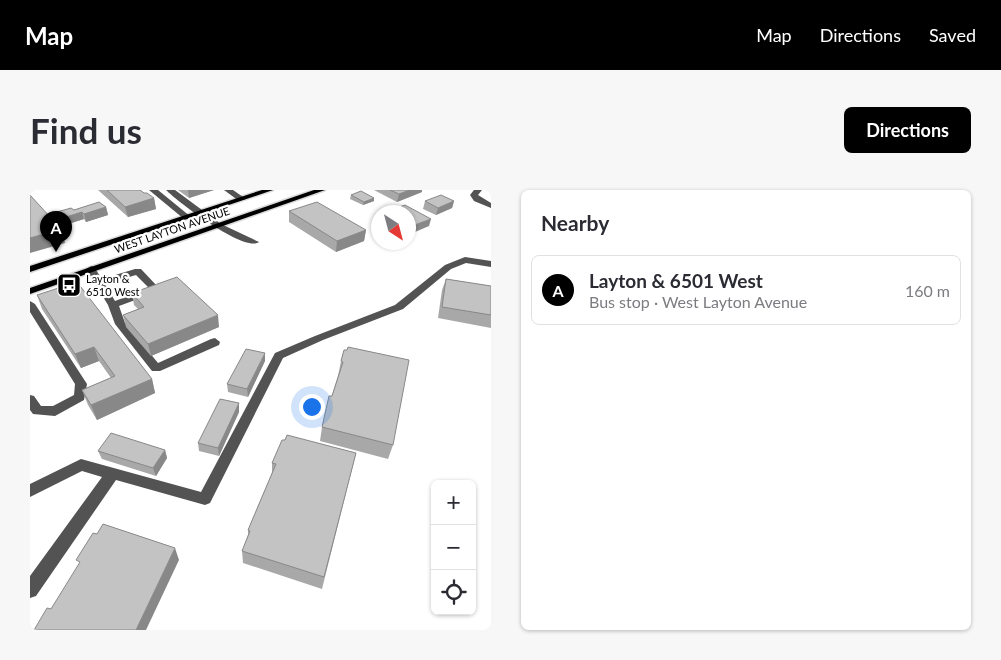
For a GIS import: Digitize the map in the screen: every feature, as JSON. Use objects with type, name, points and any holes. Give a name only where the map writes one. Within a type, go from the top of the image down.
[{"type":"main road","name":"WEST LAYTON AVENUE","points":[[30,269],[269,190]]},
{"type":"main road","name":"WEST LAYTON AVENUE","points":[[30,291],[321,190]]},
{"type":"lane","points":[[153,190],[188,217]]},
{"type":"lane","points":[[170,190],[218,226],[255,242]]},
{"type":"lane","points":[[228,190],[242,199]]},
{"type":"lane","points":[[478,190],[474,195],[477,199],[491,206]]},
{"type":"lane","points":[[476,262],[491,255]]},
{"type":"lane","points":[[30,491],[82,464],[206,499],[279,356],[399,307],[448,267],[465,260],[491,264]]},
{"type":"lane","points":[[91,269],[113,306],[120,324],[156,368],[215,342]]},
{"type":"lane","points":[[100,284],[138,271],[154,288],[154,290],[113,306]]},
{"type":"lane","points":[[30,304],[81,384],[80,397],[55,411],[37,411],[30,399]]},
{"type":"lane","points":[[30,590],[113,473]]},
{"type":"building","points":[[107,190],[140,190],[154,198],[125,207]]},
{"type":"building","points":[[390,190],[410,190],[399,194]]},
{"type":"building","points":[[361,191],[374,198],[364,202],[351,195]]},
{"type":"building","points":[[30,195],[61,229],[30,238]]},
{"type":"building","points":[[441,195],[454,201],[438,208],[425,201]]},
{"type":"building","points":[[99,202],[106,207],[63,218],[57,212],[71,208],[74,210]]},
{"type":"building","points":[[317,202],[366,230],[337,241],[289,211]]},
{"type":"building","points":[[416,211],[431,219],[416,224]]},
{"type":"building","points":[[177,277],[218,315],[148,344],[123,315],[144,307],[132,293]]},
{"type":"building","points":[[446,279],[491,286],[491,315],[442,307]]},
{"type":"building","points":[[77,282],[152,379],[91,405],[82,390],[115,376],[94,347],[75,354],[37,295]]},
{"type":"building","points":[[348,347],[409,360],[393,445],[322,427],[329,396],[332,396],[343,362],[341,361],[344,350],[347,350]]},
{"type":"building","points":[[246,349],[265,353],[247,389],[227,384]]},
{"type":"building","points":[[220,399],[239,403],[218,448],[198,443]]},
{"type":"building","points":[[111,433],[165,450],[153,468],[98,451]]},
{"type":"building","points":[[287,435],[356,453],[324,577],[242,551],[250,531],[248,530],[276,464],[272,463],[282,440],[285,440]]},
{"type":"building","points":[[103,524],[175,548],[136,630],[34,630],[47,608],[51,609],[80,562],[76,560],[93,533],[97,534]]},
{"type":"place","name":"Layton & 6501 West","points":[[56,252]]},
{"type":"place","name":"Layton & 6510 West","points":[[69,285]]}]
